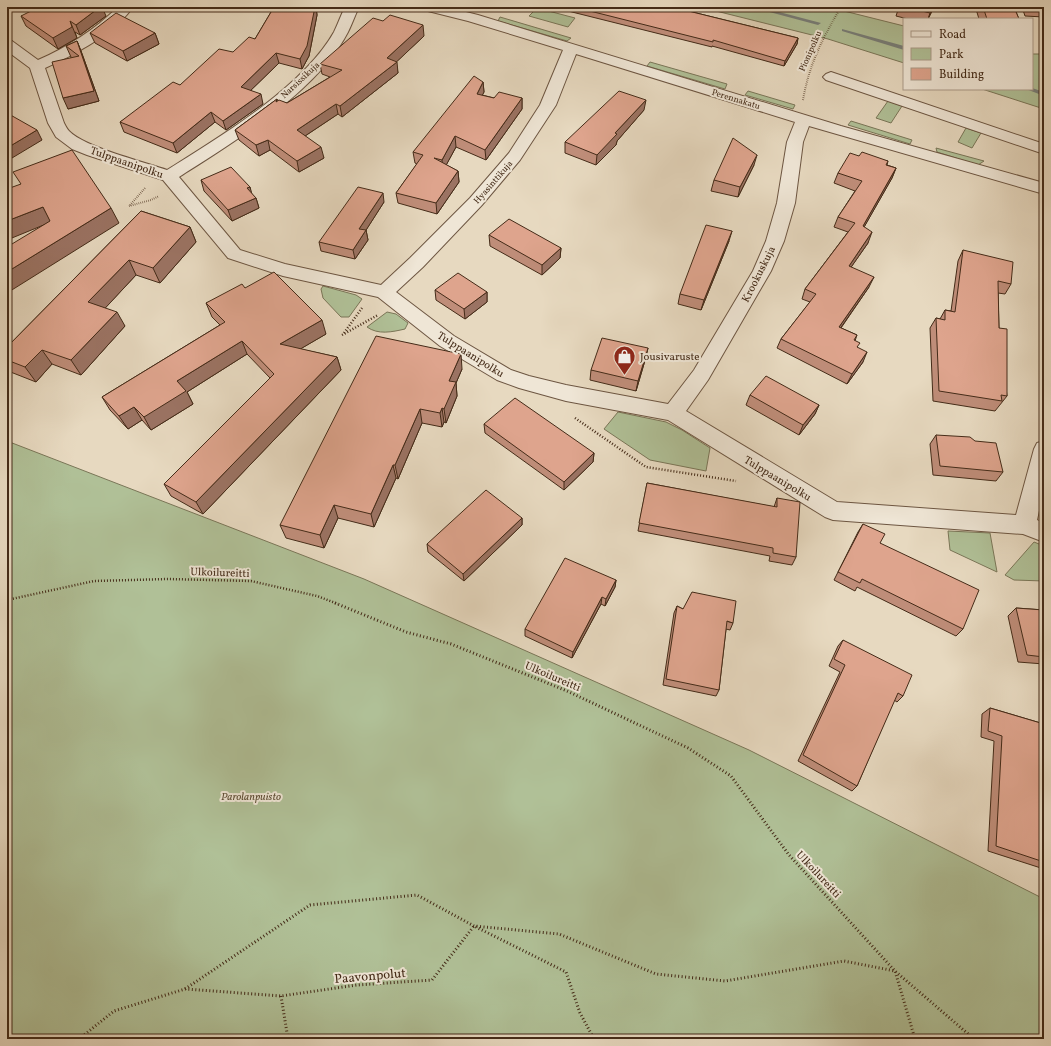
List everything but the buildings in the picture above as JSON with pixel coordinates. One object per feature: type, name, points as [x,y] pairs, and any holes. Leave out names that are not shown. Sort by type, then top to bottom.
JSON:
[{"type":"street","points":[[7,44],[37,66],[79,46],[111,22],[126,7]]},
{"type":"street","name":"Narsissikuja","points":[[172,180],[244,128],[298,83],[320,61],[341,33],[350,16],[352,7]]},
{"type":"street","name":"Perennakatu","points":[[429,7],[473,18],[570,49],[803,112],[1044,189]]},
{"type":"street","name":"Hyasinttikuja","points":[[385,295],[485,193],[506,169],[528,138],[548,104],[570,49]]},
{"type":"street","name":"Tulppaanipolku","points":[[37,66],[56,122],[62,134],[78,145],[172,180],[234,254],[283,270],[385,295],[448,341],[504,375],[526,383],[566,393],[674,413],[759,467],[833,511],[1025,525],[1044,533]]},
{"type":"street","points":[[831,77],[1044,149]]},
{"type":"street","name":"Krookuskuja","points":[[674,413],[701,375],[762,271],[777,233],[786,203],[795,142],[803,112]]},
{"type":"street","points":[[1025,525],[1032,491],[1044,449]]},
{"type":"path","name":"Pionipolku","points":[[803,112],[806,78],[813,56],[841,7]]},
{"type":"path","points":[[129,206],[151,200],[165,194],[172,180]]},
{"type":"path","points":[[385,295],[342,335],[385,295]]},
{"type":"path","points":[[571,416],[646,466],[737,481]]},
{"type":"path","name":"Ulkoilureitti","points":[[7,600],[94,582],[168,579],[250,581],[316,596],[406,632],[450,644],[567,691],[688,748],[731,776],[789,855],[895,971],[974,1039]]},
{"type":"path","points":[[185,989],[310,905],[417,895],[474,926],[566,972],[580,1014],[594,1039]]},
{"type":"path","points":[[474,926],[560,934],[656,974],[725,981],[844,961],[895,971],[915,1039]]},
{"type":"path","name":"Paavonpolut","points":[[80,1039],[114,1012],[185,989],[281,996],[357,984],[432,980],[474,926]]},
{"type":"path","points":[[281,996],[288,1039]]},
{"type":"green space","points":[[700,7],[828,7],[903,26],[903,63],[828,39]]},
{"type":"green space","points":[[537,8],[575,18],[568,27],[529,16]]},
{"type":"green space","points":[[500,17],[571,38],[567,41],[498,21]]},
{"type":"green space","points":[[1033,54],[1044,54],[1044,109],[985,90],[1033,90]]},
{"type":"green space","points":[[650,62],[727,84],[725,89],[647,66]]},
{"type":"green space","points":[[748,91],[795,105],[793,109],[745,95]]},
{"type":"green space","points":[[888,101],[902,106],[891,123],[876,118]]},
{"type":"green space","points":[[851,121],[912,140],[910,144],[848,125]]},
{"type":"green space","points":[[966,128],[981,133],[972,148],[958,142]]},
{"type":"green space","points":[[936,148],[984,161],[978,165],[937,152]]},
{"type":"green space","points":[[323,286],[356,295],[362,299],[349,317],[341,317],[323,298],[321,289]]},
{"type":"green space","points":[[387,312],[396,314],[408,323],[405,329],[380,332],[371,330],[367,327]]},
{"type":"green space","points":[[618,412],[666,422],[682,430],[710,448],[706,471],[650,460],[604,429]]},
{"type":"green space","name":"Parolanpuisto","points":[[7,441],[364,579],[749,750],[1044,899],[1044,1039],[7,1039]]},
{"type":"green space","points":[[948,531],[990,533],[997,572],[950,550]]},
{"type":"green space","points":[[1034,542],[1044,546],[1044,581],[1014,580],[1005,575]]},
{"type":"waterway","points":[[754,7],[818,23]]},
{"type":"waterway","points":[[844,30],[903,48]]},
{"type":"waterway","points":[[1032,90],[1044,94]]},
{"type":"place","name":"Jousivaruste","points":[[624,376]]}]
